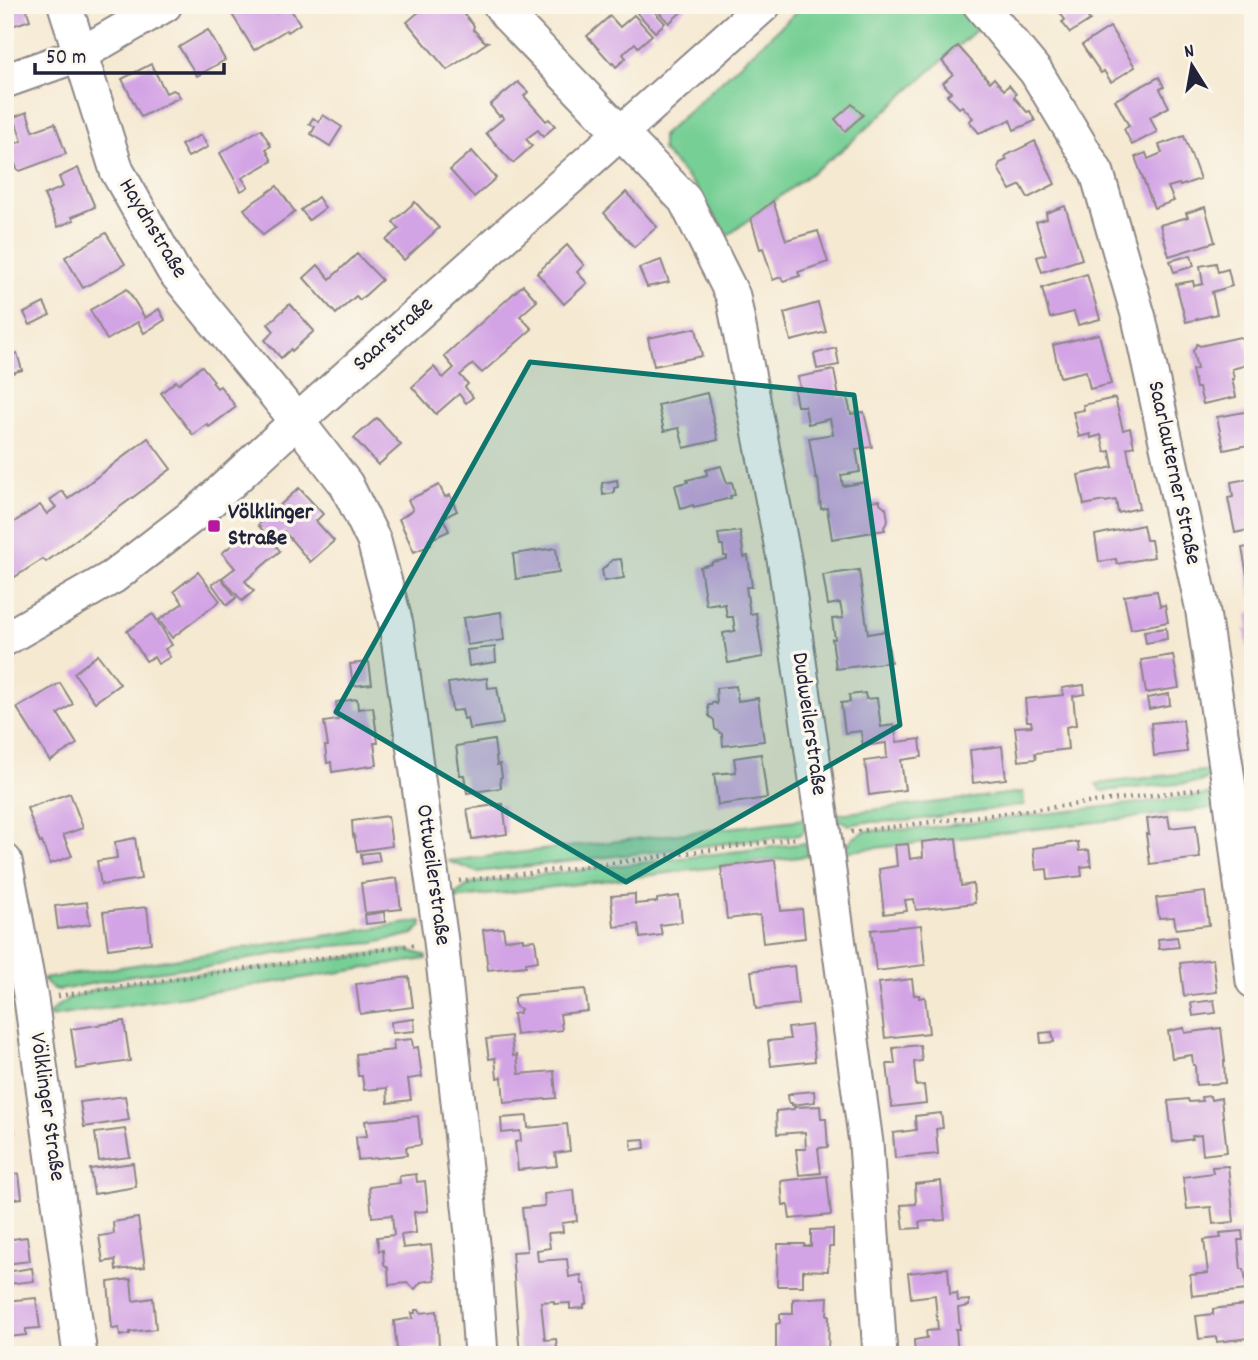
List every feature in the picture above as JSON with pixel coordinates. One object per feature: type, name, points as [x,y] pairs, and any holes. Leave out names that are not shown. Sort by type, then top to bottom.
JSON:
[{"type":"street","name":"Haydnstraße","points":[[65,5],[117,171],[173,270],[297,421]]},
{"type":"street","points":[[5,81],[81,54],[164,5]]},
{"type":"street","name":"Dudweilerstraße","points":[[500,5],[685,200],[733,296],[785,565],[824,835],[866,1143],[880,1355]]},
{"type":"street","name":"Saarstraße","points":[[5,639],[113,577],[204,507],[764,5]]},
{"type":"street","name":"Saarlauterner Straße","points":[[980,5],[1036,72],[1097,173],[1139,318],[1202,606],[1229,786],[1253,981]]},
{"type":"street","name":"Ottweilerstraße","points":[[297,421],[346,484],[374,541],[396,624],[441,941],[474,1253],[481,1355]]},
{"type":"street","name":"Völklinger Straße","points":[[5,861],[31,999],[80,1355]]},
{"type":"path","points":[[433,883],[583,867],[1229,786]]},
{"type":"path","points":[[31,999],[441,941]]},
{"type":"highlighted area","points":[[530,362],[854,395],[900,725],[626,882],[336,712]]},
{"type":"green space","points":[[804,5],[968,5],[983,24],[842,150],[727,236],[694,185],[662,150],[662,136]]},
{"type":"green space","points":[[1210,770],[1211,776],[1200,782],[1102,791],[1096,784]]},
{"type":"green space","points":[[1023,792],[1024,805],[907,821],[849,825],[838,819],[837,814]]},
{"type":"green space","points":[[1213,794],[1215,808],[842,852],[853,838],[866,831],[916,829]]},
{"type":"green space","points":[[804,819],[805,831],[799,835],[477,872],[448,861]]},
{"type":"green space","points":[[806,843],[808,856],[453,899],[453,896],[475,883]]},
{"type":"green space","points":[[422,921],[422,926],[413,934],[374,943],[307,948],[207,967],[134,975],[61,990],[51,987],[43,979]]},
{"type":"green space","points":[[409,950],[426,956],[426,959],[49,1017],[60,1004],[69,999],[93,990],[136,981]]},
{"type":"building","points":[[5,5],[25,5],[30,20],[6,28]]},
{"type":"building","points":[[240,5],[271,5],[276,13],[288,5],[300,24],[254,50],[230,11]]},
{"type":"building","points":[[427,5],[457,5],[474,26],[473,29],[488,42],[447,70],[407,22]]},
{"type":"building","points":[[645,5],[665,23],[655,32],[637,13]]},
{"type":"building","points":[[652,5],[689,5],[669,23]]},
{"type":"building","points":[[1055,5],[1086,5],[1081,9],[1090,20],[1070,33]]},
{"type":"building","points":[[634,15],[652,35],[638,47],[635,43],[623,54],[626,58],[616,67],[587,36],[610,16],[620,27]]},
{"type":"building","points":[[1110,27],[1135,67],[1111,82],[1104,71],[1101,73],[1082,45]]},
{"type":"building","points":[[208,30],[225,60],[197,76],[179,47]]},
{"type":"building","points":[[958,46],[990,82],[994,78],[1004,90],[1009,85],[1016,94],[1014,97],[1027,112],[1030,111],[1035,121],[1014,130],[1010,120],[979,133],[969,121],[973,118],[947,95],[951,92],[943,83],[953,74],[942,61]]},
{"type":"building","points":[[151,64],[166,93],[173,90],[180,97],[141,117],[122,79]]},
{"type":"building","points":[[1159,77],[1164,87],[1160,89],[1169,107],[1150,117],[1157,132],[1132,145],[1124,129],[1129,126],[1115,100]]},
{"type":"building","points":[[518,82],[528,92],[524,96],[546,121],[549,119],[555,126],[543,137],[538,130],[526,139],[532,146],[513,163],[486,133],[504,118],[490,105]]},
{"type":"building","points":[[852,104],[863,115],[845,131],[835,119]]},
{"type":"building","points":[[27,112],[33,131],[55,123],[66,154],[20,171],[9,146],[22,141],[14,117]]},
{"type":"building","points":[[323,115],[342,127],[330,146],[311,134],[315,127],[309,124],[313,118],[319,122]]},
{"type":"building","points":[[261,129],[271,146],[266,149],[272,161],[242,178],[248,187],[241,191],[220,153]]},
{"type":"building","points":[[201,135],[208,147],[188,157],[181,145]]},
{"type":"building","points":[[1184,136],[1200,179],[1168,187],[1174,201],[1154,208],[1135,157],[1146,153],[1148,159],[1162,153],[1159,145]]},
{"type":"building","points":[[1035,141],[1055,184],[1028,198],[1021,185],[1010,190],[998,168],[1000,163],[1007,160],[1005,156]]},
{"type":"building","points":[[472,151],[496,178],[474,197],[450,170]]},
{"type":"building","points":[[78,168],[95,207],[72,217],[74,220],[58,227],[44,195],[63,187],[59,177]]},
{"type":"building","points":[[277,186],[295,212],[263,235],[244,209]]},
{"type":"building","points":[[626,192],[657,227],[634,247],[604,213]]},
{"type":"building","points":[[318,197],[325,208],[309,220],[301,210]]},
{"type":"building","points":[[773,201],[786,240],[818,231],[828,262],[798,272],[800,276],[783,281],[781,277],[773,280],[751,218]]},
{"type":"building","points":[[415,202],[439,228],[404,260],[386,240],[399,229],[393,222]]},
{"type":"building","points":[[1065,206],[1082,259],[1042,272],[1037,257],[1046,254],[1036,222],[1047,219],[1046,213]]},
{"type":"building","points":[[1205,207],[1215,242],[1169,256],[1160,225],[1188,217],[1186,213]]},
{"type":"building","points":[[106,233],[125,264],[83,288],[65,257]]},
{"type":"building","points":[[567,245],[584,265],[577,272],[587,283],[564,304],[537,273]]},
{"type":"building","points":[[357,254],[382,280],[360,300],[356,296],[336,314],[304,278],[318,265],[330,279]]},
{"type":"building","points":[[1191,255],[1194,266],[1174,272],[1170,261]]},
{"type":"building","points":[[661,260],[669,282],[647,287],[639,268]]},
{"type":"building","points":[[1216,263],[1218,272],[1228,269],[1232,286],[1212,292],[1217,314],[1186,322],[1176,284],[1193,281],[1194,286],[1203,284],[1200,266]]},
{"type":"building","points":[[1087,274],[1100,319],[1078,325],[1074,312],[1050,318],[1042,288]]},
{"type":"building","points":[[523,285],[537,301],[520,316],[532,329],[482,373],[473,364],[460,375],[468,384],[465,387],[473,397],[466,403],[459,394],[436,414],[412,387],[434,367],[443,378],[454,368],[444,356]]},
{"type":"building","points":[[127,289],[145,318],[159,309],[165,320],[144,333],[138,322],[107,340],[90,310]]},
{"type":"building","points":[[44,303],[50,315],[30,325],[24,313]]},
{"type":"building","points":[[818,303],[826,332],[791,341],[784,313]]},
{"type":"building","points":[[290,304],[314,331],[281,358],[265,340],[274,331],[268,324]]},
{"type":"building","points":[[696,328],[702,356],[654,366],[648,338]]},
{"type":"building","points":[[1099,334],[1111,384],[1090,389],[1086,371],[1060,377],[1053,345]]},
{"type":"building","points":[[1240,337],[1246,341],[1250,359],[1247,365],[1232,369],[1236,397],[1203,404],[1192,370],[1197,369],[1193,351],[1197,344],[1200,346]]},
{"type":"building","points":[[836,348],[839,365],[817,369],[814,354]]},
{"type":"building","points":[[17,353],[22,370],[5,375],[5,357]]},
{"type":"building","points":[[202,366],[214,381],[212,382],[217,388],[220,386],[236,407],[193,435],[161,393]]},
{"type":"building","points":[[834,370],[839,397],[847,396],[851,414],[864,412],[872,447],[856,449],[860,472],[841,475],[843,486],[866,482],[869,501],[880,500],[886,508],[888,520],[885,530],[832,539],[827,508],[821,509],[818,478],[816,479],[809,438],[833,434],[830,419],[808,424],[805,406],[797,406],[794,390],[800,389],[798,377]]},
{"type":"building","points":[[707,393],[718,440],[684,448],[679,428],[664,431],[658,405]]},
{"type":"building","points":[[1115,398],[1123,430],[1130,428],[1134,446],[1127,448],[1139,508],[1118,513],[1116,500],[1084,505],[1078,475],[1113,467],[1110,451],[1105,452],[1101,435],[1079,437],[1073,412],[1084,410],[1083,405]]},
{"type":"building","points":[[1253,411],[1253,444],[1224,450],[1217,417]]},
{"type":"building","points":[[377,418],[401,445],[378,465],[354,438]]},
{"type":"building","points":[[148,438],[171,469],[46,562],[43,559],[7,582],[5,528],[40,505],[47,514],[56,507],[50,500],[62,491],[68,499]]},
{"type":"building","points":[[721,466],[727,483],[732,482],[735,495],[681,509],[675,485],[707,475],[706,470]]},
{"type":"building","points":[[1253,478],[1253,529],[1235,533],[1228,498],[1233,497],[1231,482]]},
{"type":"building","points":[[617,480],[618,487],[614,488],[614,493],[603,495],[602,483]]},
{"type":"building","points":[[439,485],[445,497],[450,495],[457,511],[443,518],[449,531],[429,540],[431,545],[414,552],[399,519],[413,510],[408,500]]},
{"type":"building","points":[[299,488],[323,514],[316,521],[334,541],[310,562],[284,531],[273,542],[280,551],[245,581],[254,591],[242,601],[222,578],[235,568],[222,553],[250,531],[260,543],[268,536],[258,525]]},
{"type":"building","points":[[1143,525],[1146,540],[1151,540],[1154,557],[1117,564],[1116,559],[1099,562],[1095,535]]},
{"type":"building","points":[[740,531],[744,557],[748,556],[752,587],[746,587],[750,614],[756,613],[763,657],[728,663],[723,633],[735,631],[733,617],[727,617],[725,604],[706,605],[700,567],[727,559],[718,534]]},
{"type":"building","points":[[1253,546],[1253,597],[1251,597],[1242,548]]},
{"type":"building","points":[[556,548],[559,573],[516,579],[513,554]]},
{"type":"building","points":[[621,559],[624,578],[604,581],[602,570],[612,560]]},
{"type":"building","points":[[859,570],[868,634],[886,631],[891,662],[836,669],[832,619],[843,618],[840,603],[828,605],[823,575]]},
{"type":"building","points":[[198,572],[220,601],[172,638],[159,620],[183,603],[174,591]]},
{"type":"building","points":[[221,578],[236,598],[227,605],[212,584]]},
{"type":"building","points":[[1157,591],[1160,606],[1165,605],[1168,622],[1131,629],[1124,596]]},
{"type":"building","points":[[501,612],[504,640],[467,645],[463,618]]},
{"type":"building","points":[[1253,612],[1253,646],[1247,646],[1247,613]]},
{"type":"building","points":[[153,614],[172,645],[165,649],[170,657],[158,664],[154,657],[146,661],[127,631]]},
{"type":"building","points":[[1166,628],[1167,639],[1146,643],[1144,631]]},
{"type":"building","points":[[495,647],[496,662],[469,666],[467,650]]},
{"type":"building","points":[[98,655],[120,684],[95,702],[74,673]]},
{"type":"building","points":[[1173,655],[1179,688],[1146,693],[1141,660]]},
{"type":"building","points":[[369,662],[372,684],[353,686],[350,664]]},
{"type":"building","points":[[487,678],[488,688],[497,687],[503,724],[469,729],[462,710],[452,711],[448,683]]},
{"type":"building","points":[[60,683],[73,704],[58,714],[77,744],[50,761],[17,708]]},
{"type":"building","points":[[1084,685],[1085,694],[1073,696],[1076,725],[1066,727],[1068,749],[1035,753],[1036,759],[1019,761],[1015,727],[1032,726],[1031,721],[1027,721],[1025,699],[1063,695],[1062,688]]},
{"type":"building","points":[[736,686],[738,701],[758,698],[764,741],[723,746],[722,734],[715,729],[714,720],[709,716],[708,705],[713,702],[717,704],[716,688]]},
{"type":"building","points":[[865,693],[866,699],[877,698],[881,727],[894,725],[897,742],[920,739],[922,757],[901,760],[905,790],[869,795],[865,761],[887,758],[886,743],[863,746],[861,731],[845,733],[841,703],[850,702],[849,695]]},
{"type":"building","points":[[1169,694],[1170,705],[1149,709],[1147,698]]},
{"type":"building","points":[[357,699],[358,709],[373,707],[378,743],[374,743],[377,765],[332,772],[331,762],[327,763],[325,746],[328,746],[324,722],[338,720],[336,702]]},
{"type":"building","points":[[1183,720],[1187,752],[1154,756],[1151,723]]},
{"type":"building","points":[[494,740],[497,765],[500,764],[502,777],[501,788],[467,793],[464,775],[460,775],[456,746]]},
{"type":"building","points":[[1002,746],[1006,779],[973,783],[970,750]]},
{"type":"building","points":[[761,754],[767,798],[718,805],[714,774],[736,772],[734,758]]},
{"type":"building","points":[[70,793],[83,828],[63,835],[72,856],[50,864],[27,808]]},
{"type":"building","points":[[503,804],[507,834],[472,839],[467,809]]},
{"type":"building","points":[[388,816],[392,846],[357,851],[352,821]]},
{"type":"building","points":[[1168,816],[1170,828],[1196,825],[1200,858],[1150,864],[1147,819]]},
{"type":"building","points":[[135,838],[141,879],[101,885],[97,861],[117,858],[115,842]]},
{"type":"building","points":[[956,838],[961,886],[973,884],[975,903],[916,910],[914,899],[905,900],[907,911],[884,914],[879,869],[897,866],[895,845],[908,844],[910,859],[923,857],[922,842]]},
{"type":"building","points":[[1078,842],[1079,851],[1089,850],[1091,866],[1081,867],[1082,876],[1048,880],[1047,869],[1036,870],[1033,848]]},
{"type":"building","points":[[378,852],[380,861],[362,864],[361,854]]},
{"type":"building","points":[[775,860],[781,911],[802,909],[805,938],[763,943],[760,915],[727,919],[721,867]]},
{"type":"building","points":[[397,878],[401,909],[365,913],[361,883]]},
{"type":"building","points":[[1205,892],[1209,925],[1176,929],[1174,917],[1159,918],[1156,898]]},
{"type":"building","points":[[635,894],[635,904],[679,896],[682,922],[660,925],[662,935],[640,938],[638,924],[614,927],[611,896]]},
{"type":"building","points":[[87,902],[90,924],[58,929],[55,906]]},
{"type":"building","points":[[147,907],[151,943],[108,949],[103,912]]},
{"type":"building","points":[[384,912],[385,922],[366,924],[365,915]]},
{"type":"building","points":[[921,925],[925,965],[876,971],[871,930]]},
{"type":"building","points":[[503,928],[505,940],[535,940],[538,961],[526,963],[526,966],[488,970],[483,930]]},
{"type":"building","points":[[1177,937],[1179,947],[1159,949],[1158,939]]},
{"type":"building","points":[[1213,959],[1217,992],[1184,996],[1180,963]]},
{"type":"building","points":[[794,966],[798,1004],[756,1009],[751,971]]},
{"type":"building","points":[[409,977],[413,1007],[360,1014],[356,984]]},
{"type":"building","points":[[912,979],[914,995],[925,997],[929,1033],[885,1038],[878,983]]},
{"type":"building","points":[[585,989],[588,1011],[560,1014],[562,1030],[516,1035],[513,1014],[519,1013],[521,1009],[514,1003],[514,998],[518,995]]},
{"type":"building","points":[[1214,1000],[1216,1013],[1193,1016],[1191,1003]]},
{"type":"building","points":[[414,1019],[415,1031],[392,1033],[391,1022]]},
{"type":"building","points":[[124,1021],[130,1061],[77,1069],[71,1029]]},
{"type":"building","points":[[811,1025],[815,1061],[771,1066],[768,1041],[790,1039],[788,1028]]},
{"type":"building","points":[[1184,1028],[1185,1033],[1221,1028],[1225,1083],[1196,1085],[1192,1055],[1172,1058],[1168,1031]]},
{"type":"building","points":[[1052,1032],[1054,1042],[1041,1043],[1040,1033]]},
{"type":"building","points":[[511,1036],[513,1056],[517,1055],[519,1074],[554,1071],[556,1098],[504,1103],[502,1077],[497,1078],[495,1058],[489,1059],[486,1039]]},
{"type":"building","points":[[412,1039],[413,1048],[418,1047],[422,1077],[408,1079],[411,1100],[388,1103],[387,1088],[364,1090],[362,1076],[358,1076],[356,1054],[394,1050],[393,1041]]},
{"type":"building","points":[[920,1045],[922,1061],[914,1062],[916,1086],[924,1085],[926,1103],[892,1107],[887,1064],[895,1064],[893,1048]]},
{"type":"building","points":[[814,1091],[815,1102],[792,1105],[789,1103],[788,1095],[792,1095],[791,1093]]},
{"type":"building","points":[[125,1096],[129,1120],[84,1127],[80,1102]]},
{"type":"building","points":[[1210,1096],[1211,1100],[1221,1098],[1227,1152],[1203,1155],[1201,1135],[1173,1142],[1168,1101],[1202,1101],[1201,1097]]},
{"type":"building","points":[[820,1106],[821,1119],[826,1119],[828,1147],[818,1148],[821,1173],[799,1175],[796,1149],[806,1149],[805,1132],[777,1134],[776,1111]]},
{"type":"building","points":[[10,1109],[13,1135],[5,1136],[5,1110]]},
{"type":"building","points":[[941,1113],[943,1128],[936,1129],[938,1154],[895,1158],[893,1133],[916,1130],[915,1116]]},
{"type":"building","points":[[418,1116],[421,1145],[406,1147],[407,1155],[358,1160],[356,1137],[367,1136],[365,1121]]},
{"type":"building","points":[[527,1116],[528,1128],[567,1124],[570,1151],[555,1153],[557,1166],[518,1170],[515,1142],[521,1141],[520,1131],[502,1133],[501,1118]]},
{"type":"building","points":[[125,1129],[130,1157],[99,1161],[95,1133]]},
{"type":"building","points":[[644,1139],[645,1148],[632,1150],[631,1140]]},
{"type":"building","points":[[133,1163],[136,1187],[94,1194],[90,1169]]},
{"type":"building","points":[[1228,1166],[1234,1222],[1213,1224],[1211,1207],[1187,1209],[1183,1177],[1213,1173],[1212,1167]]},
{"type":"building","points":[[19,1174],[22,1198],[5,1200],[5,1175]]},
{"type":"building","points":[[416,1174],[417,1182],[425,1181],[428,1211],[414,1212],[416,1233],[401,1235],[403,1248],[431,1245],[435,1280],[421,1282],[415,1289],[407,1283],[389,1285],[388,1268],[384,1264],[383,1250],[379,1251],[377,1237],[394,1235],[392,1215],[372,1217],[369,1187],[400,1183],[399,1176]]},
{"type":"building","points":[[827,1176],[831,1215],[790,1219],[788,1205],[783,1205],[781,1181]]},
{"type":"building","points":[[941,1181],[945,1220],[919,1222],[920,1228],[904,1229],[901,1205],[916,1204],[915,1184]]},
{"type":"building","points":[[574,1190],[577,1221],[562,1223],[563,1232],[548,1233],[550,1248],[537,1250],[538,1261],[567,1259],[569,1277],[581,1275],[587,1303],[584,1308],[570,1309],[570,1303],[541,1302],[545,1340],[556,1339],[558,1355],[520,1355],[512,1252],[527,1251],[522,1208],[545,1206],[544,1194]]},
{"type":"building","points":[[138,1218],[145,1267],[116,1270],[115,1260],[103,1262],[99,1236],[114,1234],[113,1222]]},
{"type":"building","points":[[833,1229],[833,1247],[829,1247],[828,1271],[803,1270],[803,1286],[777,1286],[778,1244],[811,1246],[811,1230]]},
{"type":"building","points":[[1242,1231],[1243,1240],[1238,1240],[1241,1269],[1244,1269],[1247,1290],[1192,1296],[1190,1275],[1208,1273],[1204,1240],[1221,1238],[1220,1233]]},
{"type":"building","points":[[27,1237],[30,1261],[5,1264],[5,1240]]},
{"type":"building","points":[[32,1268],[34,1281],[8,1284],[6,1272]]},
{"type":"building","points":[[948,1268],[950,1294],[957,1293],[958,1301],[969,1300],[969,1306],[958,1308],[958,1355],[915,1355],[914,1340],[927,1338],[926,1331],[938,1330],[935,1295],[911,1298],[908,1273]]},
{"type":"building","points":[[131,1279],[133,1301],[153,1298],[156,1329],[120,1336],[119,1328],[112,1329],[108,1282]]},
{"type":"building","points":[[828,1297],[828,1355],[776,1355],[776,1324],[780,1323],[780,1314],[793,1314],[793,1299]]},
{"type":"building","points":[[36,1298],[40,1328],[26,1329],[26,1335],[9,1337],[8,1332],[5,1332],[5,1301]]},
{"type":"building","points":[[1245,1305],[1249,1338],[1217,1342],[1216,1337],[1199,1339],[1196,1316],[1213,1314],[1213,1309]]},
{"type":"building","points":[[415,1310],[421,1313],[437,1311],[439,1346],[397,1350],[394,1321],[413,1318],[412,1313],[415,1313]]},
{"type":"place","name":"Völklinger Straße","points":[[214,526]]}]
